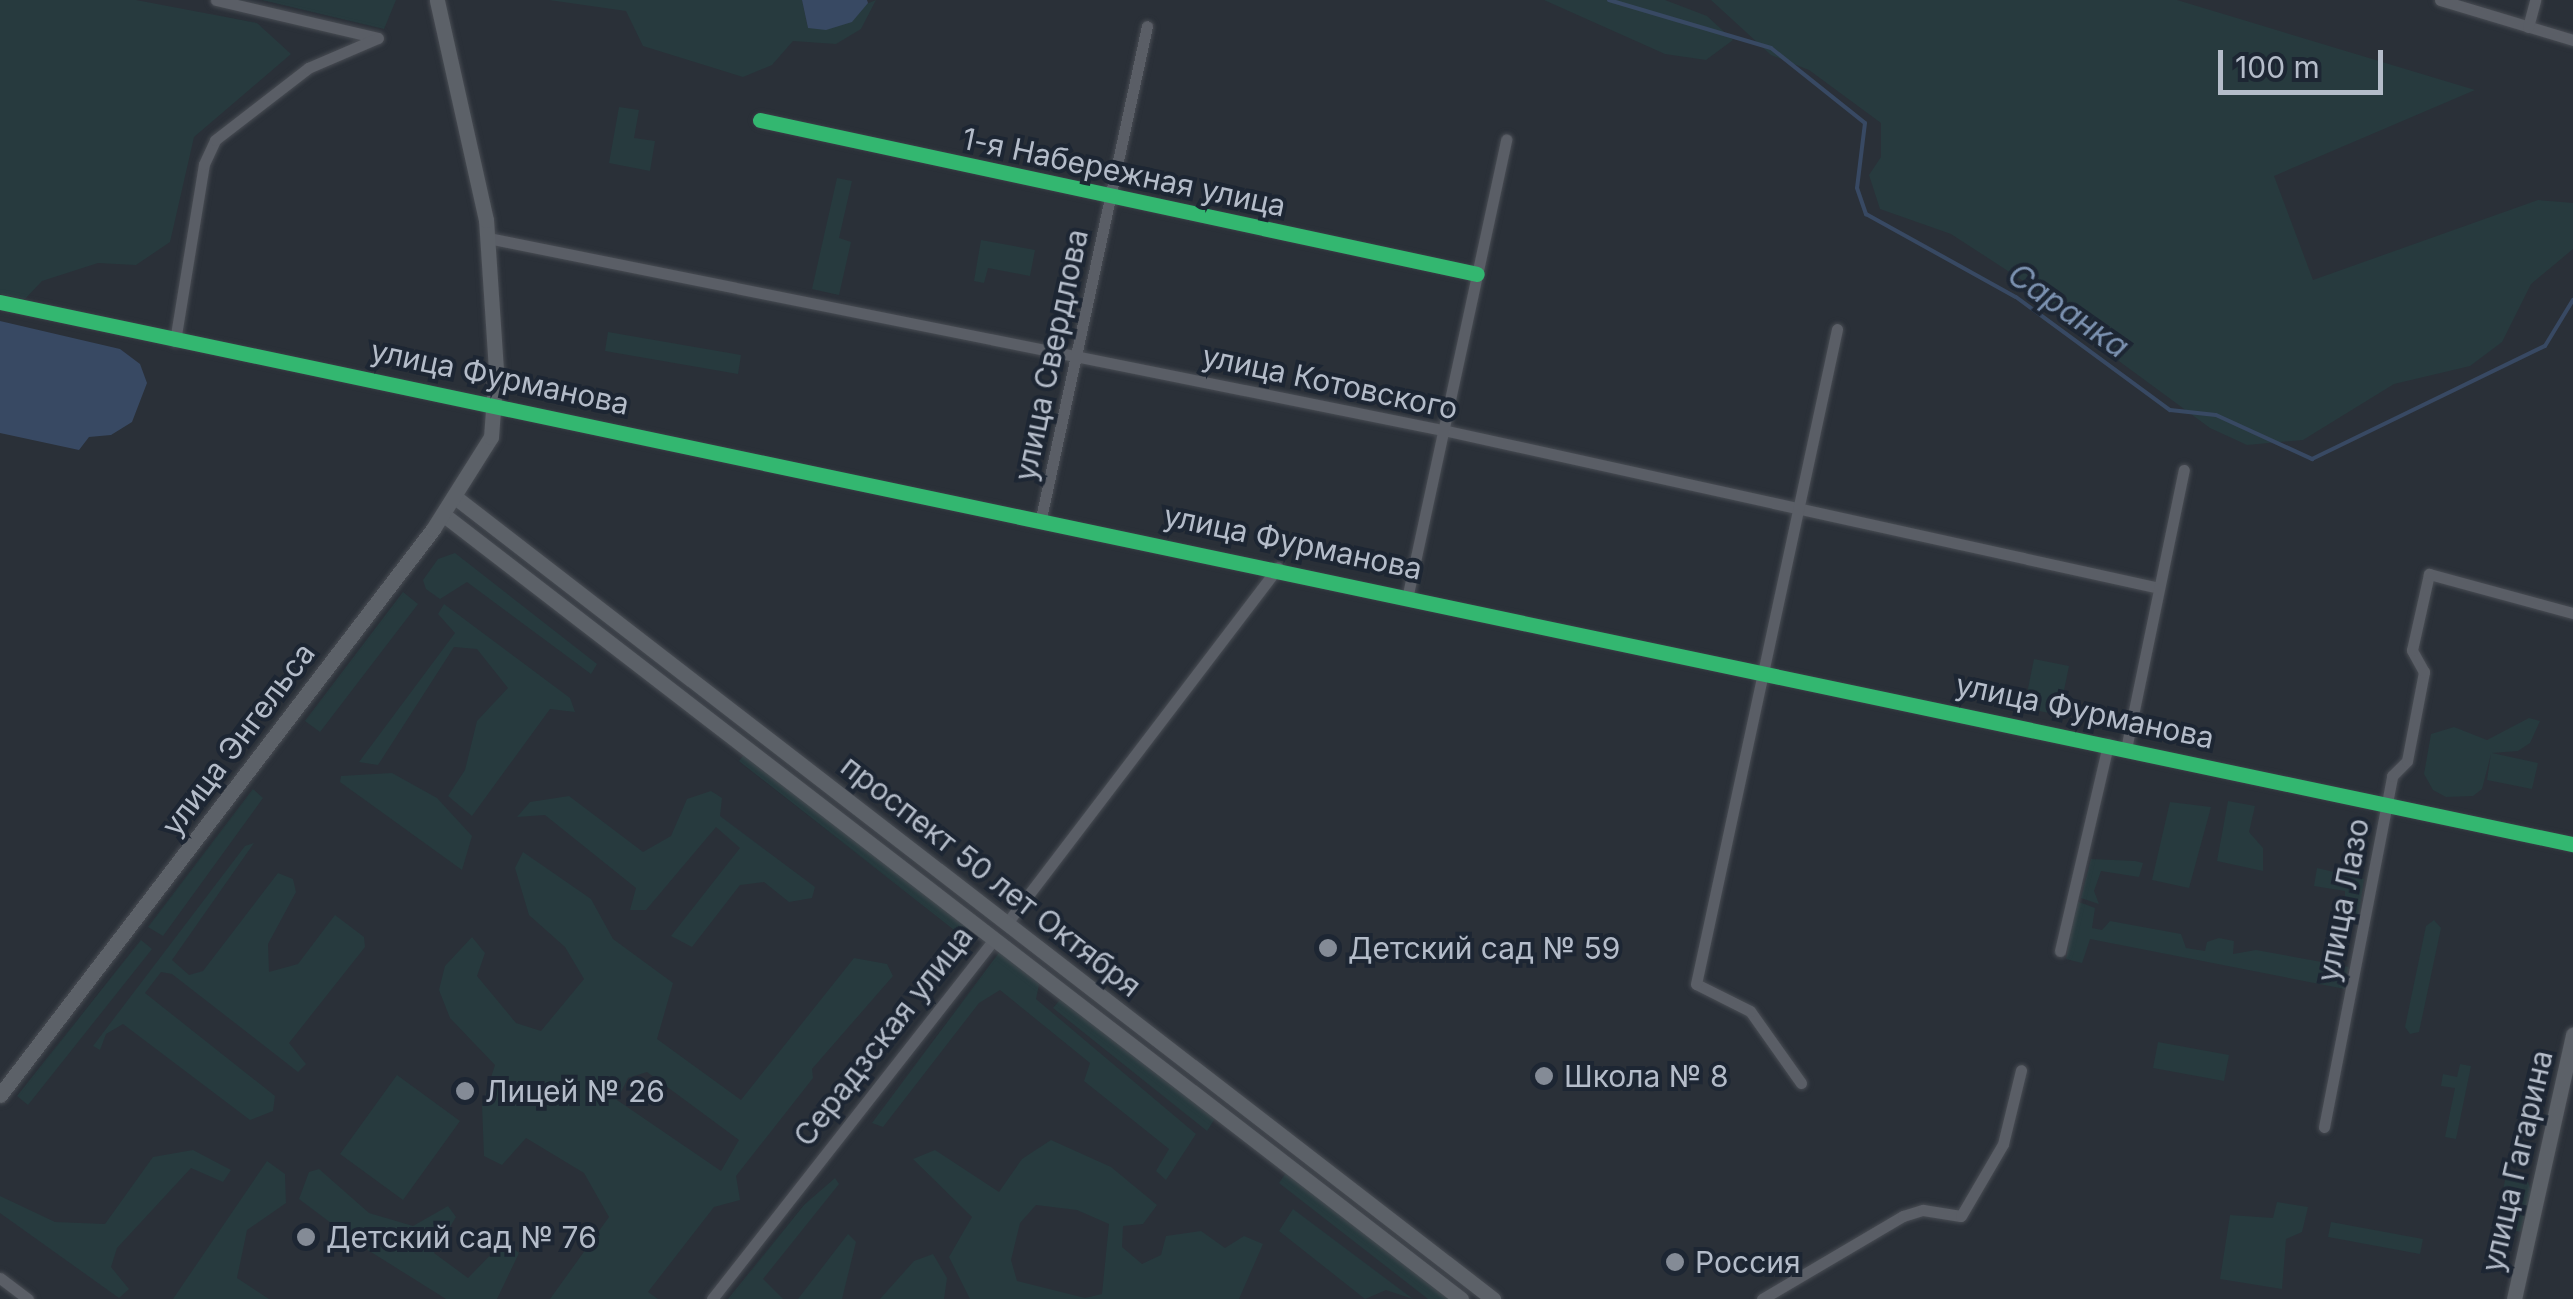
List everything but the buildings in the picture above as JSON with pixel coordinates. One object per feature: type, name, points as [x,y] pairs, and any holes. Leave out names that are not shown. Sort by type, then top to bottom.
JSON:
[{"type":"main road","name":"улица Энгельса","points":[[0,1095],[444,514],[486,450],[496,405],[488,238],[437,0]]},
{"type":"main road","name":"проспект 50 лет Октября","points":[[456,497],[1494,1299]]},
{"type":"main road","name":"проспект 50 лет Октября","points":[[444,514],[1461,1299]]},
{"type":"main road","name":"Серадзская улица","points":[[994,939],[1007,923]]},
{"type":"main road","name":"улица Гагарина","points":[[2514,1299],[2573,1035]]},
{"type":"street","points":[[175,341],[204,164],[214,140],[308,68],[378,38],[216,0]]},
{"type":"street","points":[[2440,0],[2573,40]]},
{"type":"street","points":[[2528,27],[2535,0]]},
{"type":"street","name":"улица Свердлова","points":[[1041,518],[1147,26]]},
{"type":"street","name":"1-я Набережная улица","points":[[760,120],[1110,199],[1477,274]]},
{"type":"street","points":[[1408,594],[1506,139]]},
{"type":"street","name":"улица Котовского","points":[[488,238],[1443,430],[1793,512],[2160,588]]},
{"type":"street","name":"улица Фурманова","points":[[0,302],[1408,594],[2573,844]]},
{"type":"street","points":[[1800,1084],[1750,1011],[1696,984],[1793,512],[1837,328]]},
{"type":"street","points":[[2126,748],[2184,470]]},
{"type":"street","name":"Серадзская улица","points":[[1007,923],[1278,567]]},
{"type":"street","name":"улица Лазо","points":[[2324,1127],[2392,776],[2407,760],[2424,672],[2412,650],[2429,574],[2573,614]]},
{"type":"street","points":[[2060,952],[2108,744]]},
{"type":"street","name":"Серадзская улица","points":[[712,1299],[994,939]]},
{"type":"street","points":[[1762,1299],[1903,1216],[1923,1210],[1961,1216],[2003,1144],[2020,1070]]},
{"type":"street","points":[[0,1278],[28,1299]]},
{"type":"green space","points":[[0,0],[136,0],[257,23],[291,54],[194,137],[170,242],[136,265],[98,263],[42,281],[25,299],[0,294]]},
{"type":"green space","points":[[262,0],[396,0],[384,29]]},
{"type":"green space","points":[[549,0],[802,0],[808,28],[876,0],[861,29],[836,44],[793,41],[772,65],[743,77],[643,46],[626,11]]},
{"type":"green space","points":[[1544,0],[1665,0],[1707,16],[1733,40],[1706,60],[1665,54]]},
{"type":"green space","points":[[1711,0],[2177,0],[2475,90],[2274,176],[2313,280],[2538,200],[2573,203],[2573,249],[2531,284],[2502,342],[2470,366],[2394,384],[2303,440],[2247,445],[2210,428],[2063,320],[2028,284],[1951,234],[1880,209],[1869,175],[1881,157],[1881,123],[1809,70],[1771,55]]},
{"type":"green space","points":[[619,107],[639,110],[634,138],[655,141],[650,171],[609,163]]},
{"type":"green space","points":[[837,178],[852,181],[839,238],[851,242],[839,295],[812,289]]},
{"type":"green space","points":[[981,240],[1035,250],[1030,276],[988,268],[984,283],[974,281]]},
{"type":"green space","points":[[608,332],[741,355],[738,374],[605,351]]},
{"type":"green space","points":[[455,553],[597,664],[591,674],[467,582],[440,599],[426,589],[423,580],[438,559]]},
{"type":"green space","points":[[403,592],[418,604],[320,732],[305,721]]},
{"type":"green space","points":[[444,604],[570,698],[575,712],[550,709],[472,816],[448,796],[465,770],[477,721],[508,688],[477,649],[454,647],[378,765],[359,762],[455,633],[438,614]]},
{"type":"green space","points":[[2034,659],[2069,666],[2059,715],[2024,708]]},
{"type":"green space","points":[[2529,718],[2540,721],[2530,743],[2518,751],[2492,753],[2538,763],[2532,789],[2487,780],[2491,754],[2482,789],[2473,796],[2446,797],[2433,790],[2424,774],[2431,734],[2454,727],[2487,740]]},
{"type":"green space","points":[[746,752],[970,928],[963,937],[739,761]]},
{"type":"green space","points":[[392,773],[437,798],[472,836],[462,870],[340,782],[341,776]]},
{"type":"green space","points":[[253,789],[263,798],[163,936],[148,927]]},
{"type":"green space","points":[[711,791],[722,798],[720,816],[815,887],[812,898],[789,902],[764,882],[740,885],[692,947],[671,936],[740,848],[716,827],[646,910],[630,910],[636,888],[545,815],[517,817],[530,802],[569,796],[643,852],[671,836],[687,799]]},
{"type":"green space","points":[[2228,801],[2255,806],[2249,832],[2263,848],[2263,871],[2217,861]]},
{"type":"green space","points":[[2170,802],[2211,807],[2189,888],[2152,880]]},
{"type":"green space","points":[[254,843],[172,960],[189,975],[203,971],[278,873],[293,879],[296,892],[268,944],[269,972],[298,964],[335,915],[364,937],[365,947],[289,1043],[306,1064],[298,1072],[172,974],[161,972],[145,993],[275,1096],[273,1111],[250,1120],[123,1024],[106,1034],[100,1050],[93,1046],[245,846]]},
{"type":"green space","points":[[523,852],[591,899],[613,939],[673,983],[657,1039],[741,1100],[854,958],[887,964],[893,976],[812,1069],[813,1078],[736,1176],[740,1200],[714,1207],[648,1292],[658,1299],[550,1299],[609,1217],[584,1173],[526,1138],[502,1165],[484,1156],[482,1105],[495,1065],[450,1018],[439,990],[445,966],[472,937],[485,953],[477,976],[516,1023],[541,1031],[584,979],[565,947],[529,915],[515,868]],"holes":[[[647,1072],[739,1140],[721,1171],[617,1100],[628,1078]]]},
{"type":"green space","points":[[2091,859],[2143,863],[2139,877],[2101,871],[2094,891],[2099,904],[2081,898]]},
{"type":"green space","points":[[2317,868],[2364,879],[2359,915],[2345,911],[2345,891],[2314,886]]},
{"type":"green space","points":[[2076,901],[2095,908],[2092,928],[2102,930],[2110,921],[2181,934],[2186,948],[2205,951],[2207,942],[2219,938],[2234,941],[2233,954],[2256,950],[2349,967],[2345,989],[2090,939],[2082,963],[2066,959]]},
{"type":"green space","points":[[2434,920],[2441,928],[2419,1032],[2410,1034],[2405,1027],[2426,926]]},
{"type":"green space","points":[[141,940],[152,949],[28,1105],[17,1096]]},
{"type":"green space","points":[[1001,950],[1040,980],[1036,999],[1196,1134],[1166,1180],[1156,1171],[1169,1149],[1084,1081],[1090,1063],[1000,990],[979,1003],[883,1127],[872,1123]]},
{"type":"green space","points":[[1063,996],[1216,1117],[1207,1131],[1053,1008]]},
{"type":"green space","points":[[2158,1042],[2229,1055],[2224,1081],[2153,1068]]},
{"type":"green space","points":[[2460,1064],[2471,1066],[2456,1139],[2445,1137],[2455,1088],[2441,1086],[2443,1074],[2457,1077]]},
{"type":"green space","points":[[397,1075],[460,1121],[403,1200],[340,1154]]},
{"type":"green space","points":[[1051,1140],[1111,1167],[1157,1205],[1143,1224],[1123,1226],[1122,1247],[1142,1264],[1161,1255],[1166,1236],[1201,1231],[1225,1248],[1244,1236],[1263,1244],[1239,1299],[970,1299],[949,1257],[972,1217],[913,1159],[935,1150],[999,1192],[1022,1159]],"holes":[[[1036,1205],[1077,1210],[1109,1224],[1102,1294],[1085,1298],[1017,1281],[1011,1260],[1020,1223]]]},
{"type":"green space","points":[[193,1150],[231,1170],[223,1182],[191,1168],[117,1248],[111,1267],[129,1289],[119,1298],[0,1213],[0,1196],[55,1222],[105,1224],[153,1157]]},
{"type":"green space","points":[[267,1161],[285,1174],[286,1203],[247,1230],[237,1278],[269,1299],[173,1299]]},
{"type":"green space","points":[[319,1169],[369,1213],[413,1226],[448,1206],[456,1217],[434,1253],[468,1278],[504,1241],[519,1253],[497,1299],[446,1299],[363,1247],[299,1199],[309,1172]]},
{"type":"green space","points":[[1286,1173],[1449,1299],[1428,1299],[1279,1183]]},
{"type":"green space","points":[[2506,1176],[2528,1182],[2531,1191],[2521,1232],[2495,1226]]},
{"type":"green space","points":[[835,1178],[839,1184],[763,1279],[783,1299],[728,1299],[804,1205]]},
{"type":"green space","points":[[2277,1202],[2308,1207],[2302,1232],[2286,1239],[2282,1289],[2220,1279],[2230,1215],[2273,1218]]},
{"type":"green space","points":[[1293,1209],[1413,1299],[1386,1290],[1365,1299],[1279,1231]]},
{"type":"green space","points":[[2331,1222],[2423,1239],[2420,1254],[2328,1237]]},
{"type":"green space","points":[[848,1234],[856,1242],[842,1299],[798,1299]]},
{"type":"green space","points":[[933,1254],[947,1278],[944,1299],[880,1299],[914,1261]]},
{"type":"water","points":[[802,0],[868,3],[852,22],[826,30],[808,28]]},
{"type":"water","points":[[0,321],[120,349],[140,364],[147,383],[132,422],[111,435],[89,437],[79,450],[0,433]]},
{"type":"waterway","name":"Саранка","points":[[1609,0],[1771,48],[1865,123],[1857,188],[1866,214],[2016,297],[2170,410],[2216,415],[2312,459],[2545,346],[2573,300]]},
{"type":"cycle path","points":[[760,120],[1477,274]]},
{"type":"cycle path","points":[[0,302],[2573,844]]},
{"type":"place","name":"Детский сад № 59","points":[[1328,948]]},
{"type":"place","name":"Школа № 8","points":[[1544,1076]]},
{"type":"place","name":"Лицей № 26","points":[[465,1091]]},
{"type":"place","name":"Детский сад № 76","points":[[306,1237]]},
{"type":"place","name":"Россия","points":[[1675,1262]]}]
